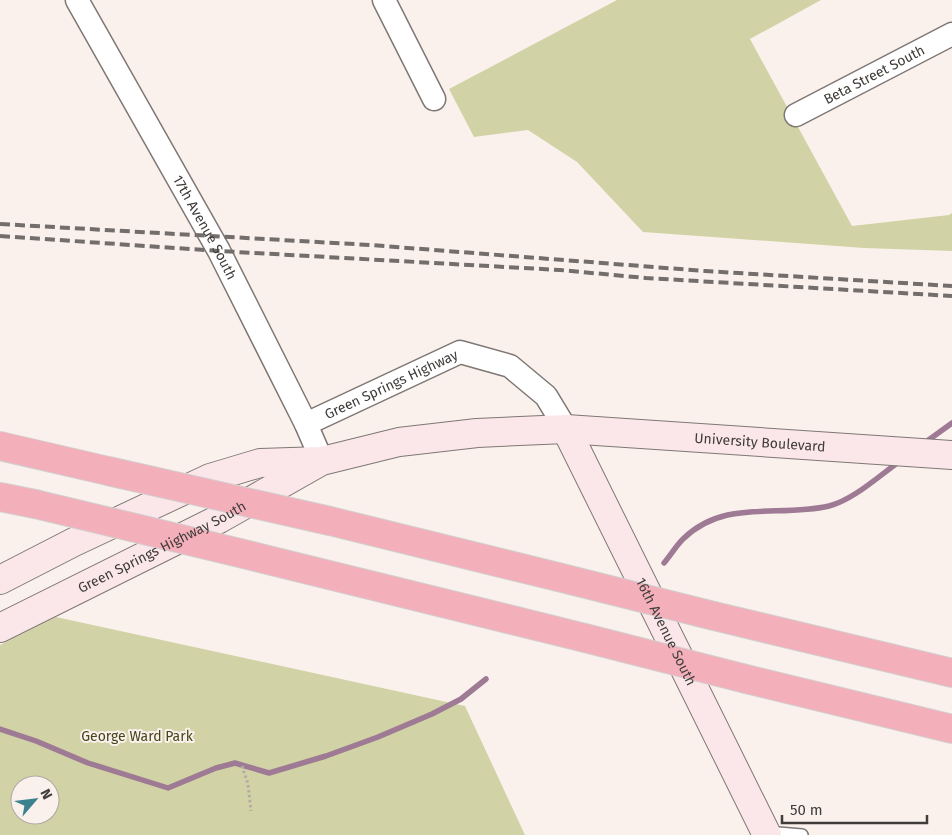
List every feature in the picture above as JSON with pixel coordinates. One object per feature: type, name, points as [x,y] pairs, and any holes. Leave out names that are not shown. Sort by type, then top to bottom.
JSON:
[{"type":"highway","points":[[0,446],[330,521],[714,616],[952,672]]},
{"type":"highway","points":[[0,497],[256,557],[952,729]]},
{"type":"main road","name":"University Boulevard","points":[[566,429],[952,455]]},
{"type":"main road","name":"Green Springs Highway South","points":[[0,580],[74,542],[210,478],[260,463],[322,461],[399,442],[477,433],[566,429]]},
{"type":"main road","name":"16th Avenue South","points":[[566,429],[766,834]]},
{"type":"main road","name":"Green Springs Highway South","points":[[0,628],[219,519],[322,461]]},
{"type":"street","name":"17th Avenue South","points":[[77,0],[218,250],[306,424],[322,461]]},
{"type":"street","points":[[388,1],[434,99]]},
{"type":"street","name":"Beta Street South","points":[[796,115],[952,34]]},
{"type":"street","name":"Green Springs Highway","points":[[306,424],[460,352],[510,366],[546,396],[566,429]]},
{"type":"lane","points":[[766,834],[802,835]]},
{"type":"path","points":[[242,766],[248,784],[250,811]]},
{"type":"green space","points":[[617,0],[821,0],[750,39],[852,226],[949,215],[952,213],[952,251],[864,248],[643,232],[577,162],[528,130],[474,137],[449,89]]},
{"type":"green space","name":"George Ward Park","points":[[56,617],[465,706],[525,835],[0,835],[0,645]]},
{"type":"waterway","points":[[923,444],[952,423]]},
{"type":"waterway","points":[[664,563],[683,539],[699,526],[716,518],[734,514],[829,506],[847,499],[900,461]]},
{"type":"waterway","points":[[0,729],[36,741],[88,763],[168,788],[216,768],[235,763],[269,773],[326,756],[432,714],[461,699],[486,679]]},
{"type":"railway","points":[[0,224],[370,245],[705,271],[952,286]]},
{"type":"railway","points":[[0,236],[952,296]]}]
